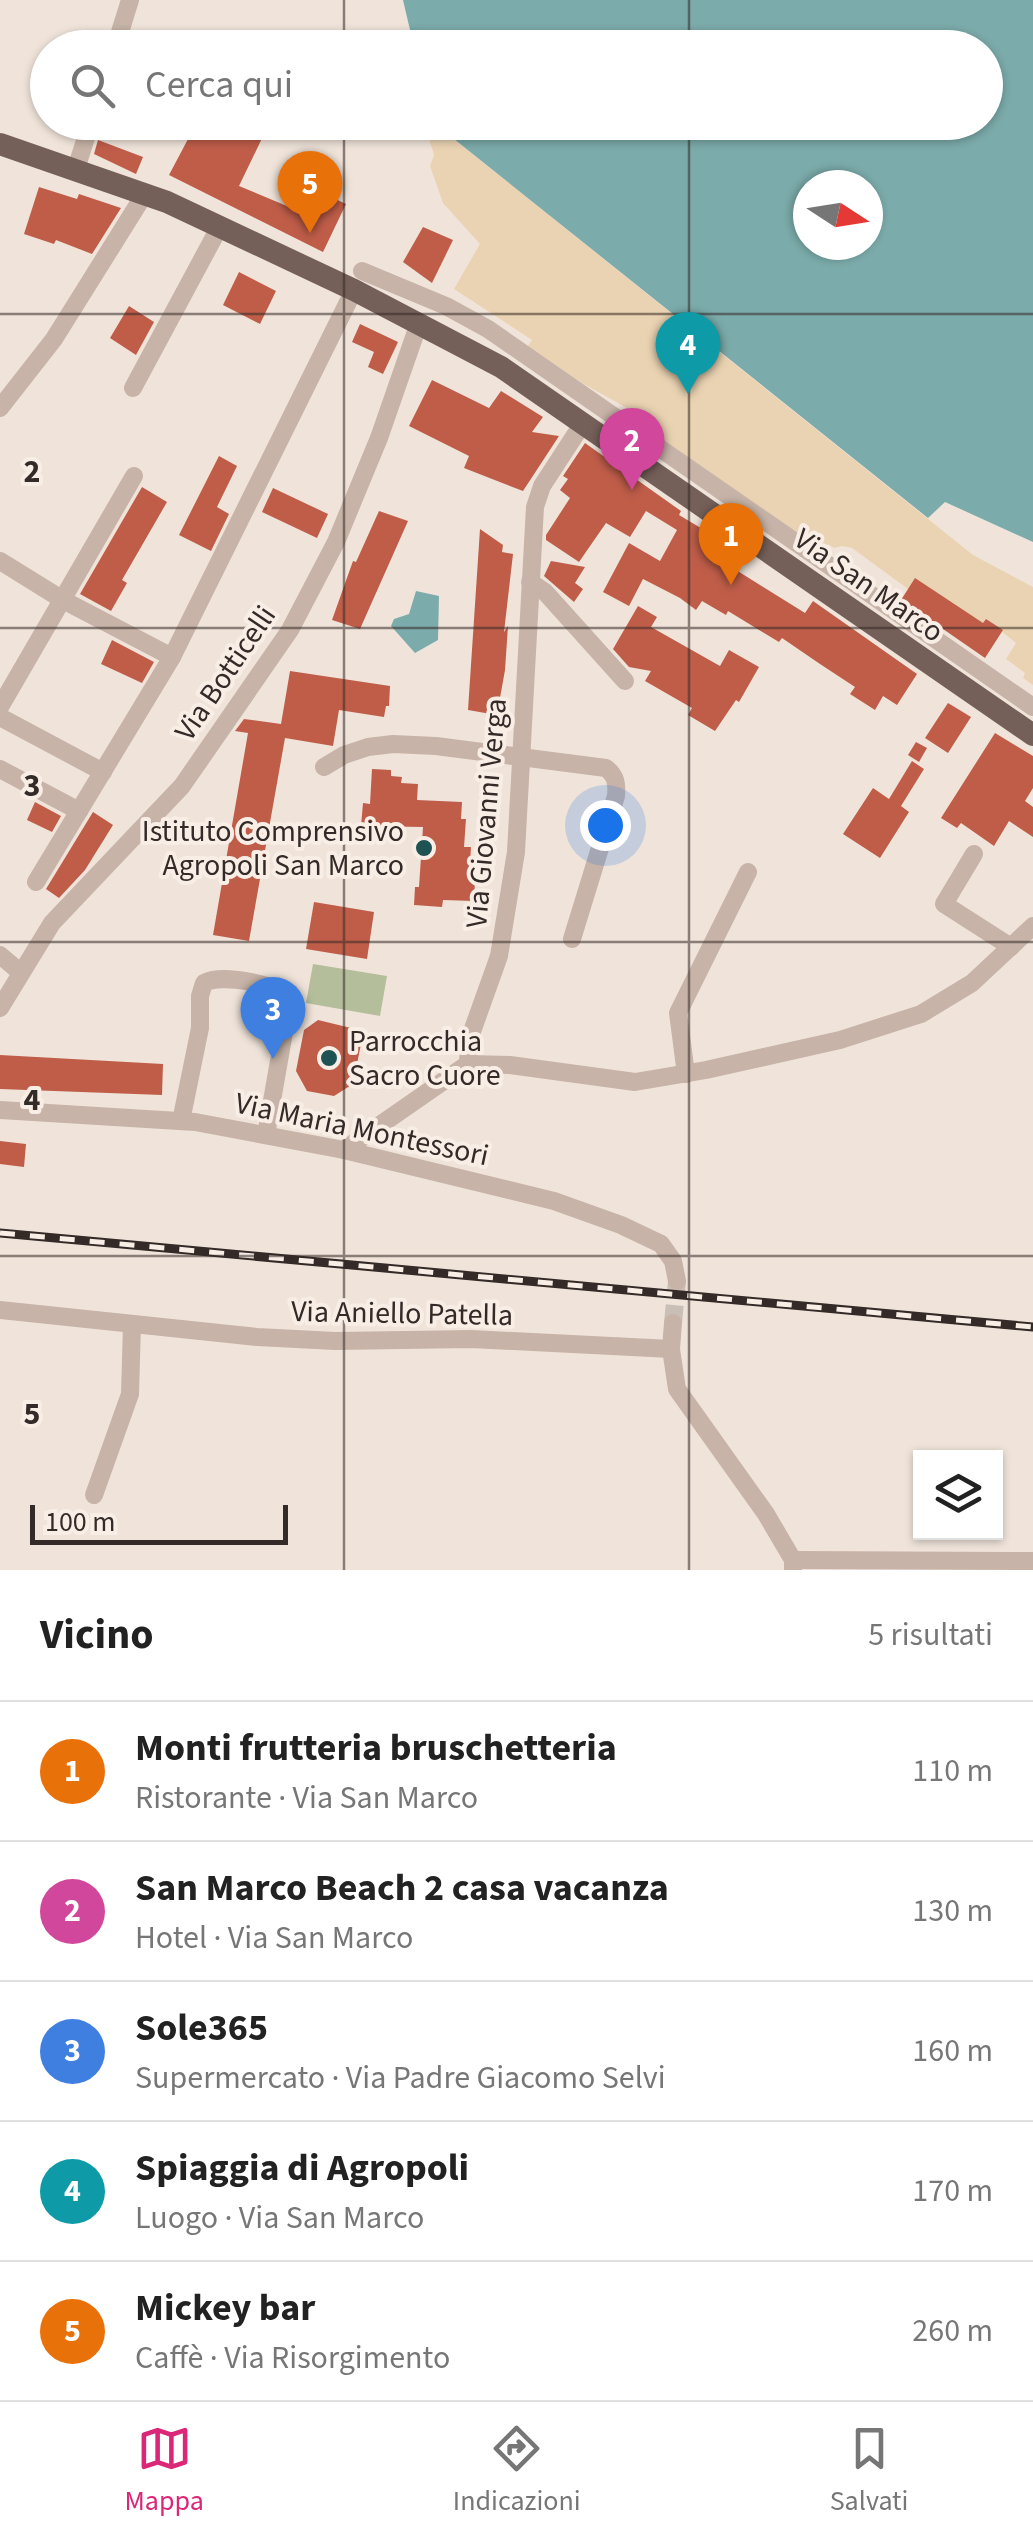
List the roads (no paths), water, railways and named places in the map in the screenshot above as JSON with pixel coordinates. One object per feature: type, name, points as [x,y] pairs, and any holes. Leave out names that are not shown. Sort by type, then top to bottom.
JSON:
[{"type":"main road","name":"Via San Marco","points":[[0,144],[144,194],[358,280],[419,323],[501,367],[1033,734]]},
{"type":"street","points":[[121,30],[130,0]]},
{"type":"street","points":[[75,172],[85,140]]},
{"type":"street","points":[[0,408],[54,338],[144,194]]},
{"type":"street","points":[[133,388],[220,226]]},
{"type":"street","points":[[358,280],[446,306],[488,329],[1033,707]]},
{"type":"street","name":"Via Botticelli","points":[[36,882],[172,657],[358,280]]},
{"type":"street","name":"Via Botticelli","points":[[0,1008],[52,923],[182,786],[290,630],[336,542],[372,456],[419,323]]},
{"type":"street","name":"Via Giovanni Verga","points":[[468,1064],[469,1040],[499,956],[509,904],[523,758],[535,508],[542,486],[583,423]]},
{"type":"street","points":[[0,707],[134,476]]},
{"type":"street","points":[[0,561],[62,600],[172,657]]},
{"type":"street","points":[[530,582],[545,592],[625,680]]},
{"type":"street","points":[[0,717],[102,772]]},
{"type":"street","points":[[324,767],[356,751],[392,744],[606,768],[617,784],[616,796],[572,939]]},
{"type":"street","points":[[0,769],[79,811]]},
{"type":"street","points":[[974,854],[944,904],[1011,947]]},
{"type":"street","points":[[686,1074],[678,1013],[748,872]]},
{"type":"street","points":[[344,1150],[468,1064],[510,1065],[635,1082],[840,1040],[921,1014],[972,983],[1033,926]]},
{"type":"street","points":[[0,956],[20,972]]},
{"type":"street","points":[[180,1121],[200,1028],[200,996],[204,983],[216,976],[282,989],[290,998],[266,1136]]},
{"type":"street","name":"Via Maria Montessori","points":[[0,1110],[180,1121],[344,1150],[554,1200],[661,1244],[672,1261],[677,1282]]},
{"type":"street","name":"Via Aniello Patella","points":[[0,1310],[257,1338],[471,1340],[671,1350]]},
{"type":"street","points":[[673,1322],[671,1350],[677,1389],[766,1514],[793,1565],[1033,1561]]},
{"type":"street","points":[[94,1494],[130,1394],[132,1324]]},
{"type":"water","points":[[403,0],[1033,0],[1033,542],[945,502],[928,518],[455,140],[1003,140],[1003,30],[410,30]]},
{"type":"water","points":[[416,591],[439,596],[438,640],[415,653],[391,626],[394,619],[409,614]]},
{"type":"tunnel","points":[[673,1323],[677,1281]]},
{"type":"railway","points":[[0,1233],[1033,1327]]},
{"type":"place","name":"Mickey bar","points":[[310,233]]},
{"type":"place","name":"Spiaggia di Agropoli","points":[[688,394]]},
{"type":"place","name":"San Marco Beach 2 casa vacanza","points":[[632,490]]},
{"type":"place","name":"Monti frutteria bruschetteria","points":[[731,585]]},
{"type":"place","name":"Istituto Comprensivo Agropoli San Marco","points":[[424,848]]},
{"type":"place","name":"Parrocchia Sacro Cuore","points":[[329,1058]]},
{"type":"place","name":"Sole365","points":[[273,1059]]}]
